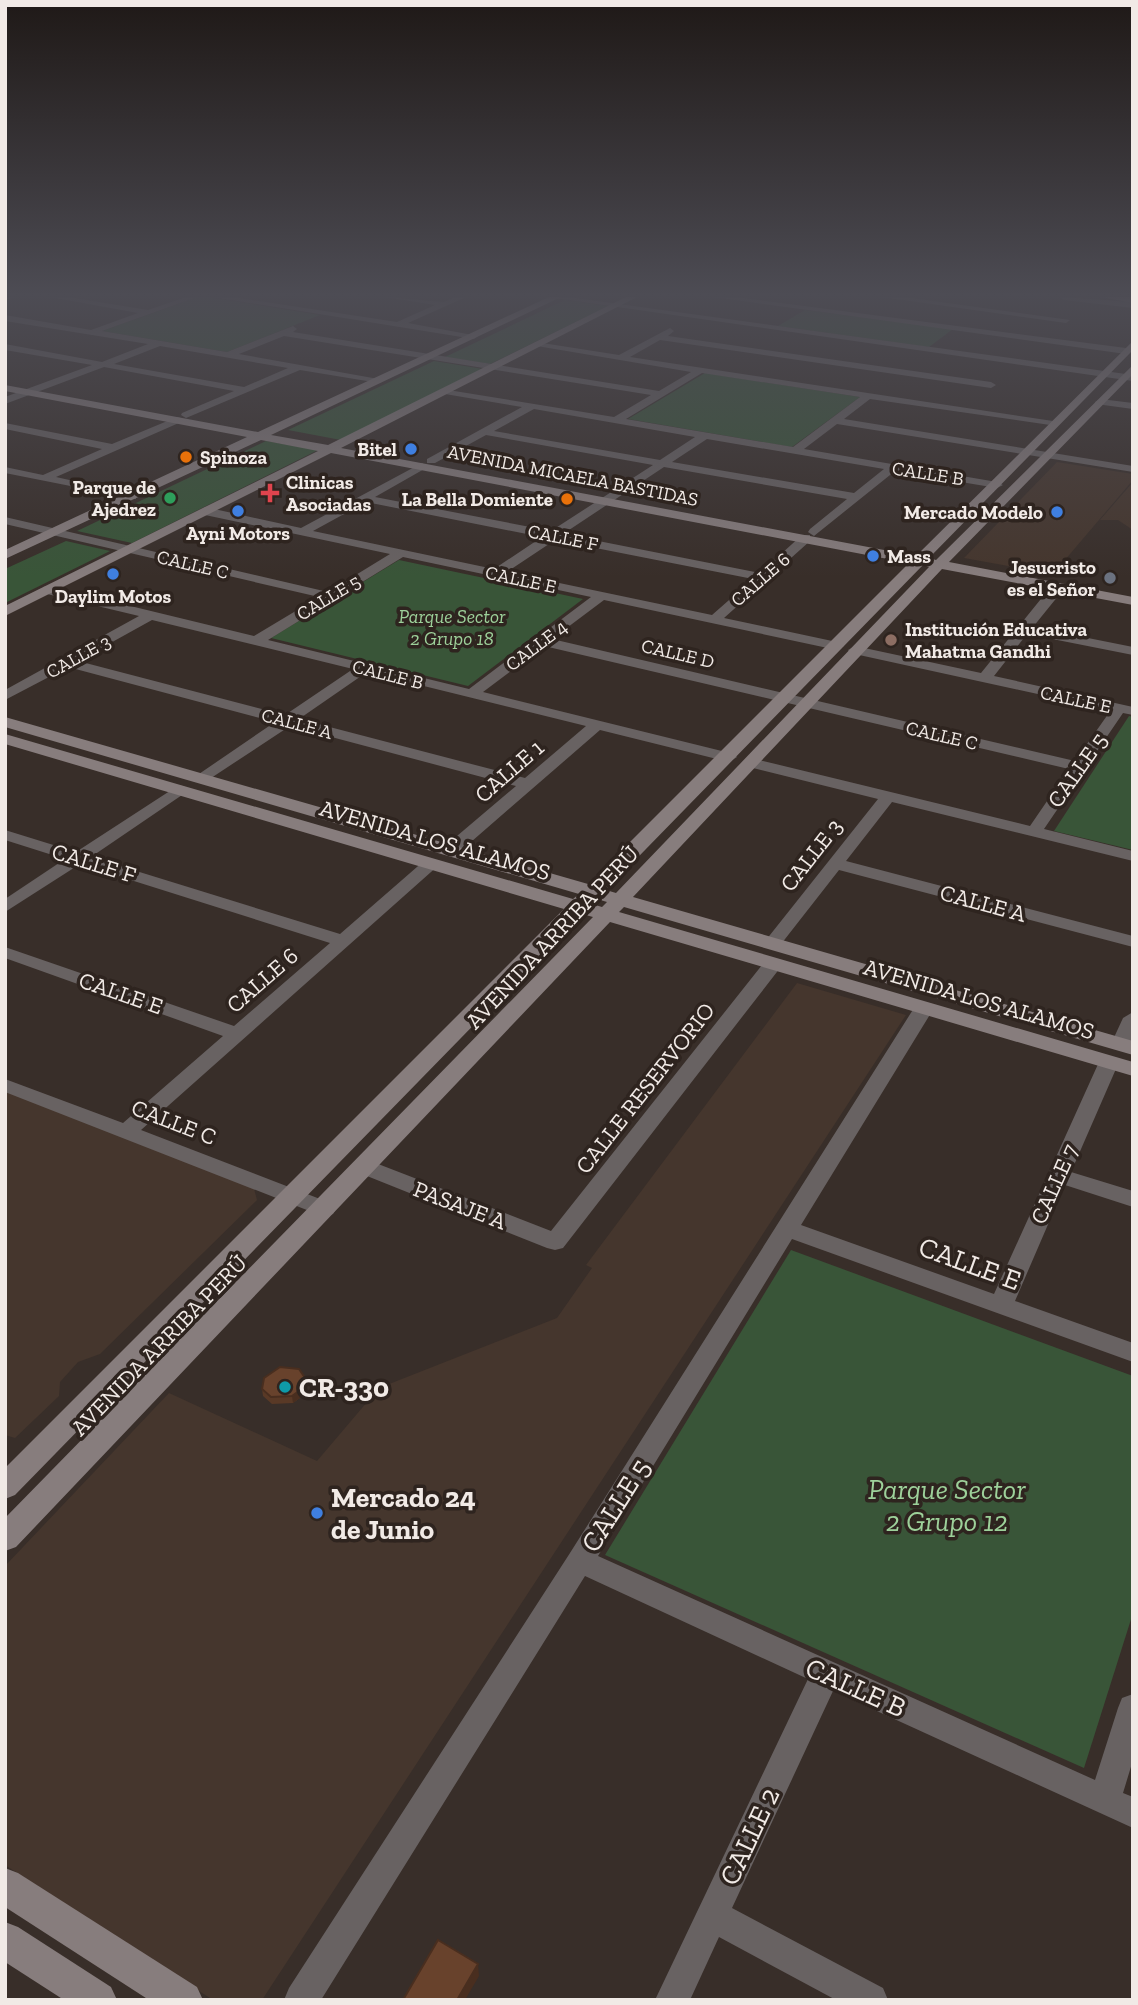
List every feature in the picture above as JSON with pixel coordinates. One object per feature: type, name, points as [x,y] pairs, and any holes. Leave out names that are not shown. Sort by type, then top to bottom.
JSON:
[{"type":"street","points":[[5,401],[33,391]]},
{"type":"street","name":"AVENIDA MICAELA BASTIDAS","points":[[37,391],[934,559],[1133,592]]},
{"type":"street","points":[[45,478],[244,391]]},
{"type":"street","points":[[5,555],[357,391]]},
{"type":"street","points":[[5,612],[445,391]]},
{"type":"street","name":"CALLE B","points":[[445,391],[997,485]]},
{"type":"street","points":[[639,391],[660,394]]},
{"type":"street","points":[[615,420],[666,391]]},
{"type":"street","points":[[832,391],[1053,424]]},
{"type":"street","name":"AVENIDA ARRIBA PERÚ","points":[[934,559],[1026,452],[1053,424],[1095,391]]},
{"type":"street","name":"AVENIDA ARRIBA PERÚ","points":[[5,1487],[729,757],[796,701],[934,559],[1049,455],[1107,391]]},
{"type":"street","points":[[795,451],[868,396]]},
{"type":"street","points":[[1100,401],[1133,406]]},
{"type":"street","points":[[960,410],[970,402]]},
{"type":"street","points":[[302,532],[532,406]]},
{"type":"street","points":[[835,421],[1133,469]]},
{"type":"street","points":[[5,426],[114,448]]},
{"type":"street","points":[[484,432],[856,497]]},
{"type":"street","points":[[496,573],[705,435]]},
{"type":"street","points":[[810,535],[893,467]]},
{"type":"street","points":[[5,470],[132,497]]},
{"type":"street","name":"CALLE F","points":[[364,498],[762,578]]},
{"type":"street","name":"CALLE E","points":[[205,512],[1126,710]]},
{"type":"street","points":[[5,520],[56,532]]},
{"type":"street","name":"CALLE C","points":[[56,532],[330,596]]},
{"type":"street","name":"CALLE 6","points":[[714,620],[810,535]]},
{"type":"street","name":"CALLE 5","points":[[256,641],[401,553]]},
{"type":"street","name":"AVENIDA MICAELA BASTIDAS","points":[[934,559],[1133,601]]},
{"type":"street","points":[[983,680],[1058,587]]},
{"type":"street","name":"CALLE B","points":[[48,590],[729,757]]},
{"type":"street","name":"CALLE 4","points":[[471,694],[601,596]]},
{"type":"street","name":"CALLE 3","points":[[5,696],[151,615]]},
{"type":"street","points":[[1024,629],[1133,651]]},
{"type":"street","name":"CALLE D","points":[[541,641],[796,701]]},
{"type":"street","name":"CALLE A","points":[[66,662],[528,784]]},
{"type":"street","points":[[202,779],[364,667]]},
{"type":"street","name":"AVENIDA ARRIBA PERÚ","points":[[5,1538],[751,763],[796,701]]},
{"type":"street","name":"CALLE C","points":[[796,701],[1079,767]]},
{"type":"street","name":"CALLE 5","points":[[1034,832],[1079,767],[1126,710]]},
{"type":"street","name":"AVENIDA LOS ALAMOS","points":[[5,722],[620,901],[924,1008],[1121,1051]]},
{"type":"street","name":"CALLE 1","points":[[450,851],[597,725]]},
{"type":"street","name":"AVENIDA LOS ALAMOS","points":[[5,739],[605,916],[772,954],[1121,1051],[1133,1069]]},
{"type":"street","points":[[751,763],[1133,856]]},
{"type":"street","points":[[5,907],[179,790]]},
{"type":"street","name":"CALLE 3","points":[[772,954],[834,863],[888,796]]},
{"type":"street","name":"CALLE F","points":[[5,835],[344,941]]},
{"type":"street","name":"CALLE A","points":[[834,863],[1133,942]]},
{"type":"street","name":"CALLE 6","points":[[126,1132],[431,864]]},
{"type":"street","name":"CALLE E","points":[[5,952],[237,1034]]},
{"type":"street","name":"CALLE RESERVORIO","points":[[555,1242],[772,954]]},
{"type":"street","name":"CALLE 5","points":[[301,2000],[580,1561],[924,1008]]},
{"type":"street","points":[[1121,1051],[1133,1018]]},
{"type":"street","name":"CALLE 7","points":[[1001,1306],[1057,1175],[1121,1051]]},
{"type":"street","name":"CALLE C","points":[[5,1085],[324,1209]]},
{"type":"street","name":"PASAJE A","points":[[365,1167],[555,1242]]},
{"type":"street","points":[[1057,1175],[1133,1199]]},
{"type":"street","name":"CALLE E","points":[[787,1230],[1133,1353]]},
{"type":"street","name":"CALLE B","points":[[580,1561],[1133,1813]]},
{"type":"street","name":"CALLE 2","points":[[672,2000],[826,1673]]},
{"type":"street","points":[[1105,1800],[1133,1708]]},
{"type":"street","points":[[5,1886],[184,2000]]},
{"type":"street","points":[[712,1915],[871,2000]]},
{"type":"street","points":[[5,1940],[99,2000]]},
{"type":"shaded area","name":"Mercado Modelo","points":[[1057,462],[1133,474],[1133,480],[1053,574],[964,558]]},
{"type":"shaded area","points":[[1133,482],[1133,530],[1118,520],[1100,520]]},
{"type":"shaded area","name":"Mercado 24 de Junio","points":[[797,983],[906,1015],[262,2000],[213,2000],[5,1865],[5,1566],[169,1393],[317,1461],[379,1388],[557,1318],[592,1268],[586,1265]]},
{"type":"shaded area","points":[[5,1089],[253,1185],[257,1200],[100,1354],[78,1362],[60,1382],[59,1396],[15,1438],[5,1435]]},
{"type":"green space","points":[[371,391],[440,391],[341,440],[288,430]]},
{"type":"green space","points":[[676,391],[818,391],[860,397],[792,447],[628,419]]},
{"type":"green space","points":[[266,441],[318,450],[132,543],[77,531]]},
{"type":"green space","points":[[66,541],[110,551],[5,603],[5,569]]},
{"type":"green space","name":"Parque Sector 2 Grupo 18","points":[[399,560],[583,599],[468,686],[271,638]]},
{"type":"green space","points":[[1129,716],[1133,717],[1133,850],[1054,831]]},
{"type":"green space","name":"Parque Sector 2 Grupo 12","points":[[791,1250],[1133,1376],[1133,1613],[1084,1768],[605,1555]]},
{"type":"building","name":"CR-330","points":[[280,1367],[299,1369],[305,1378],[303,1388],[292,1396],[271,1397],[262,1389],[264,1378]]},
{"type":"building","points":[[438,1940],[478,1964],[457,2000],[403,2000]]},
{"type":"place","name":"Bitel","points":[[411,449]]},
{"type":"place","name":"Spinoza","points":[[186,457]]},
{"type":"place","name":"Clinicas Asociadas","points":[[270,493]]},
{"type":"place","name":"Parque de Ajedrez","points":[[170,498]]},
{"type":"place","name":"La Bella Domiente","points":[[567,499]]},
{"type":"place","name":"Ayni Motors","points":[[238,511]]},
{"type":"place","name":"Mercado Modelo","points":[[1057,512]]},
{"type":"place","name":"Mass","points":[[873,556]]},
{"type":"place","name":"Daylim Motos","points":[[113,574]]},
{"type":"place","name":"Jesucristo es el Señor","points":[[1110,578]]},
{"type":"place","name":"Institución Educativa Mahatma Gandhi","points":[[891,640]]},
{"type":"place","name":"CR-330","points":[[285,1387]]},
{"type":"place","name":"Mercado 24 de Junio","points":[[317,1513]]}]
